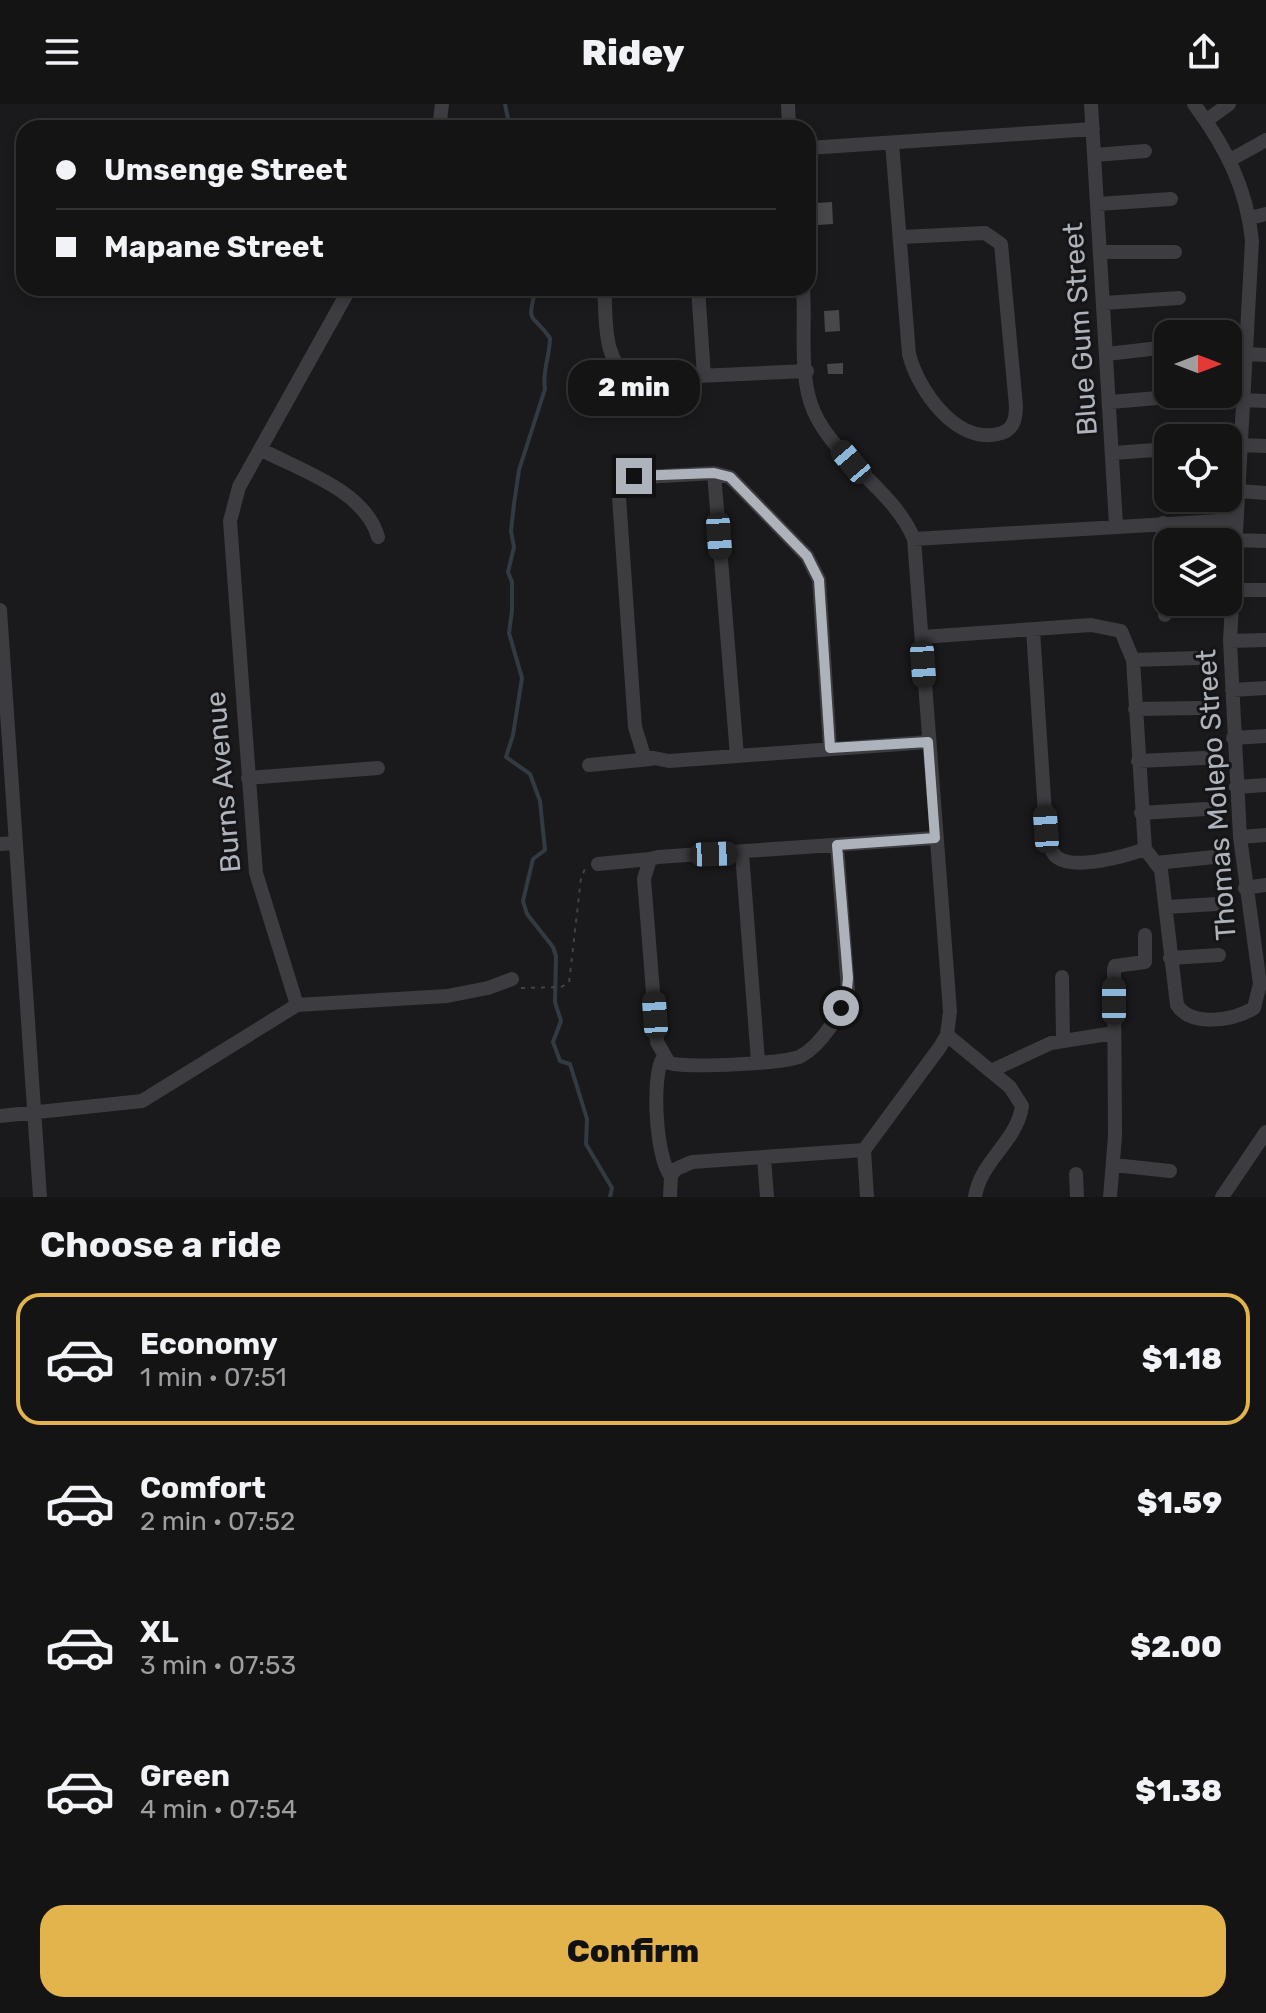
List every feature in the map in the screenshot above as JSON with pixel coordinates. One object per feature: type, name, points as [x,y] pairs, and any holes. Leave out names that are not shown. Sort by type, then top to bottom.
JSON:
[{"type":"street","name":"Blue Gum Street","points":[[1091,104],[1116,525]]},
{"type":"street","name":"Thomas Molepo Street","points":[[1194,104],[1230,160],[1250,218],[1259,259],[1258,304],[1246,354],[1241,424]]},
{"type":"street","points":[[1207,120],[1229,104]]},
{"type":"street","points":[[816,148],[1093,129]]},
{"type":"street","points":[[1230,160],[1266,140]]},
{"type":"street","points":[[892,143],[909,354],[915,375],[964,431],[982,437],[1004,433],[1012,426],[1016,406],[1001,244],[985,233],[901,237]]},
{"type":"street","points":[[1095,155],[1145,151]]},
{"type":"street","points":[[1098,204],[1171,199]]},
{"type":"street","points":[[1250,218],[1266,214]]},
{"type":"street","points":[[1101,252],[1175,252]]},
{"type":"street","name":"Burns Avenue","points":[[297,1005],[258,884],[229,532],[234,499],[341,296]]},
{"type":"street","points":[[605,296],[609,350],[621,372],[637,381],[807,371]]},
{"type":"street","points":[[699,296],[704,376]]},
{"type":"street","points":[[803,296],[810,399],[820,423],[899,513],[914,539],[950,1011],[947,1035],[864,1150],[867,1197]]},
{"type":"street","points":[[1104,303],[1179,298]]},
{"type":"street","points":[[1107,354],[1154,349]]},
{"type":"street","points":[[1246,354],[1266,355]]},
{"type":"street","points":[[1111,402],[1154,398]]},
{"type":"street","points":[[1243,400],[1266,401]]},
{"type":"street","points":[[1242,445],[1266,446]]},
{"type":"street","points":[[260,449],[352,500],[369,515],[378,537]]},
{"type":"street","points":[[1114,453],[1154,450]]},
{"type":"street","points":[[714,473],[737,756]]},
{"type":"street","points":[[645,754],[619,497],[623,484],[641,475],[714,473],[739,483],[814,567],[823,613],[830,748]]},
{"type":"street","points":[[1242,491],[1266,493]]},
{"type":"street","name":"Thomas Molepo Street","points":[[1235,528],[1237,512]]},
{"type":"street","points":[[914,539],[1236,520]]},
{"type":"street","points":[[1163,523],[1163,528]]},
{"type":"street","points":[[1242,540],[1266,541]]},
{"type":"street","points":[[1242,590],[1266,590]]},
{"type":"street","points":[[0,610],[40,1197]]},
{"type":"street","name":"Thomas Molepo Street","points":[[1145,849],[1161,870],[1177,1005],[1186,1017],[1208,1019],[1247,1012],[1258,1002],[1263,984],[1259,935],[1245,888],[1240,837],[1233,738],[1231,616]]},
{"type":"street","points":[[922,637],[1104,625],[1121,631],[1133,660],[1145,849],[1110,859],[1077,862],[1059,859],[1053,853],[1046,829],[1033,630]]},
{"type":"street","points":[[1230,641],[1266,640]]},
{"type":"street","points":[[1133,660],[1198,658]]},
{"type":"street","points":[[1232,690],[1266,688]]},
{"type":"street","points":[[1135,709],[1200,708]]},
{"type":"street","points":[[1233,738],[1266,736]]},
{"type":"street","points":[[589,765],[645,754],[737,756],[928,742]]},
{"type":"street","points":[[1138,761],[1204,758]]},
{"type":"street","points":[[248,778],[378,768]]},
{"type":"street","points":[[1236,787],[1266,785]]},
{"type":"street","points":[[1141,813],[1206,809]]},
{"type":"street","points":[[1240,837],[1266,835]]},
{"type":"street","points":[[598,864],[935,838]]},
{"type":"street","points":[[0,844],[16,843]]},
{"type":"street","points":[[666,1061],[758,1061],[802,1056],[812,1047],[846,1000],[848,978],[837,845]]},
{"type":"street","points":[[742,853],[758,1061]]},
{"type":"street","points":[[1156,863],[1214,857]]},
{"type":"street","points":[[648,862],[644,879],[657,1042],[666,1061]]},
{"type":"street","points":[[1245,888],[1266,885]]},
{"type":"street","points":[[1167,907],[1216,904]]},
{"type":"street","points":[[1110,1197],[1114,1165],[1114,970],[1115,966],[1145,962],[1145,935]]},
{"type":"street","points":[[1170,958],[1219,955]]},
{"type":"street","points":[[1062,977],[1063,1039]]},
{"type":"street","points":[[0,1116],[142,1101],[297,1005],[456,994],[512,979]]},
{"type":"street","points":[[991,1071],[1063,1039],[1114,1033]]},
{"type":"street","points":[[947,1035],[1018,1096],[1020,1116],[981,1174],[975,1197]]},
{"type":"street","points":[[666,1061],[656,1077],[661,1161],[671,1176]]},
{"type":"street","points":[[1222,1197],[1266,1132]]},
{"type":"street","points":[[670,1197],[671,1176],[676,1169],[692,1162],[864,1150]]},
{"type":"street","points":[[764,1158],[767,1197]]},
{"type":"street","points":[[1114,1165],[1170,1171]]},
{"type":"street","points":[[1076,1174],[1077,1197]]},
{"type":"path","points":[[512,979],[522,989],[561,987],[569,983],[581,878],[589,866],[598,864]]},
{"type":"building","points":[[832,202],[833,224],[817,225],[816,203]]},
{"type":"building","points":[[839,310],[840,331],[825,332],[824,311]]},
{"type":"building","points":[[843,363],[843,374],[828,374],[827,364]]},
{"type":"waterway","points":[[505,104],[510,120]]},
{"type":"waterway","points":[[534,296],[532,318],[550,338],[550,345],[545,389],[519,470],[511,531],[514,547],[508,572],[512,582],[509,633],[522,678],[513,735],[506,757],[530,774],[540,801],[545,850],[533,859],[523,901],[527,914],[553,947],[556,956],[555,1002],[561,1021],[553,1042],[560,1061],[570,1064],[587,1119],[586,1144],[612,1188],[610,1197]]},
{"type":"route","points":[[634,476],[714,473],[730,477],[807,556],[819,580],[823,613],[830,748],[928,742],[935,838],[837,845],[848,978],[846,1000],[841,1008]]}]
